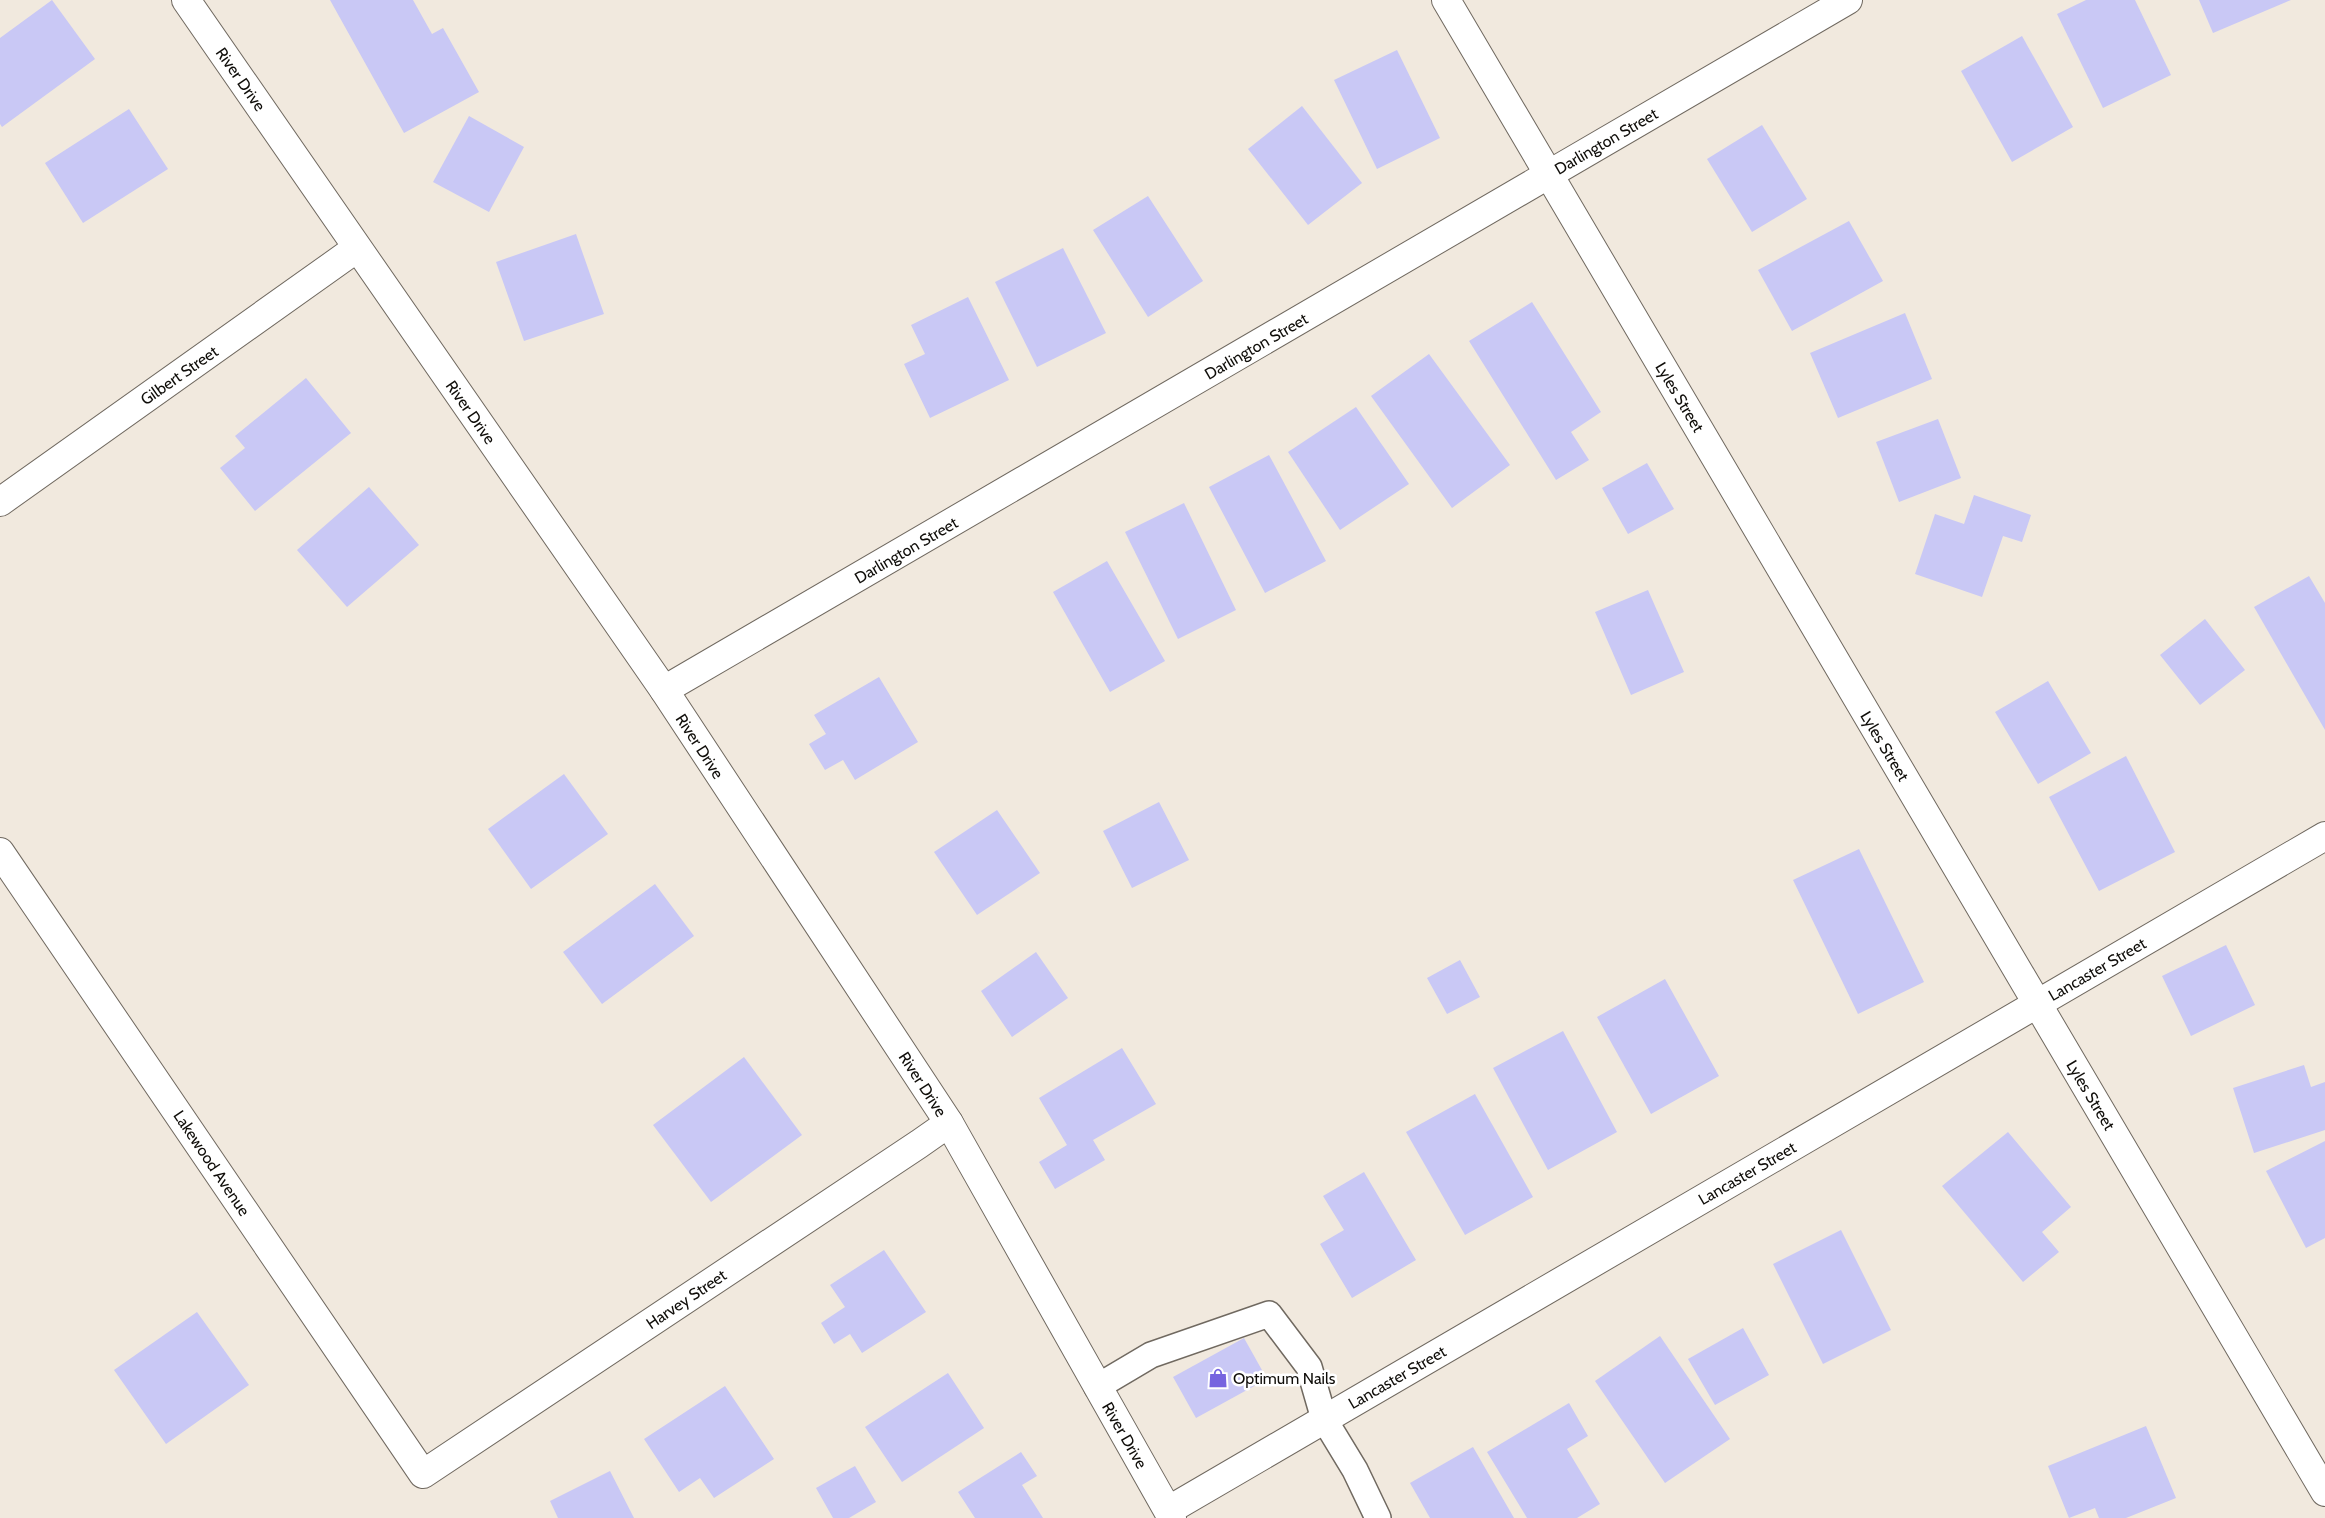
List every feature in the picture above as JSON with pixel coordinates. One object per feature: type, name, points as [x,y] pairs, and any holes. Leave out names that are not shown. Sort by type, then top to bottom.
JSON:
[{"type":"street","name":"River Drive","points":[[186,0],[664,690],[949,1123],[1170,1514]]},
{"type":"street","name":"Lyles Street","points":[[1446,0],[2325,1492]]},
{"type":"street","name":"Darlington Street","points":[[664,690],[1848,0]]},
{"type":"street","name":"Gilbert Street","points":[[0,502],[357,248]]},
{"type":"street","name":"Lancaster Street","points":[[1170,1514],[1324,1419],[2325,836]]},
{"type":"street","name":"Lakewood Avenue","points":[[0,852],[423,1474]]},
{"type":"street","name":"Harvey Street","points":[[423,1474],[949,1123]]},
{"type":"lane","points":[[1097,1387],[1151,1355],[1269,1314],[1309,1367],[1324,1419],[1356,1470],[1378,1518]]},
{"type":"building","points":[[52,0],[95,59],[2,127],[0,124],[0,38]]},
{"type":"building","points":[[330,0],[413,0],[432,34],[443,28],[479,92],[404,133]]},
{"type":"building","points":[[2086,0],[2135,0],[2171,75],[2103,108],[2057,14]]},
{"type":"building","points":[[2199,0],[2291,0],[2213,33]]},
{"type":"building","points":[[2022,36],[2073,127],[2012,162],[1961,71]]},
{"type":"building","points":[[1397,50],[1440,138],[1377,169],[1334,80]]},
{"type":"building","points":[[1302,106],[1362,183],[1308,225],[1248,149]]},
{"type":"building","points":[[129,109],[168,169],[83,223],[45,163]]},
{"type":"building","points":[[469,116],[524,147],[489,212],[433,182]]},
{"type":"building","points":[[1762,125],[1807,199],[1752,232],[1707,159]]},
{"type":"building","points":[[1148,196],[1203,281],[1148,317],[1093,230]]},
{"type":"building","points":[[1849,221],[1883,281],[1792,331],[1758,270]]},
{"type":"building","points":[[576,234],[604,314],[524,341],[496,262]]},
{"type":"building","points":[[1063,248],[1106,333],[1037,367],[995,282]]},
{"type":"building","points":[[968,297],[1009,380],[930,418],[904,364],[925,354],[911,325]]},
{"type":"building","points":[[1532,302],[1601,412],[1571,432],[1589,460],[1556,480],[1469,341]]},
{"type":"building","points":[[1905,313],[1932,379],[1838,418],[1810,353]]},
{"type":"building","points":[[1429,354],[1510,465],[1452,508],[1371,396]]},
{"type":"building","points":[[306,378],[351,433],[255,511],[220,468],[245,448],[235,436]]},
{"type":"building","points":[[1356,407],[1409,484],[1340,530],[1288,452]]},
{"type":"building","points":[[1938,419],[1961,478],[1899,502],[1876,442]]},
{"type":"building","points":[[1269,455],[1326,561],[1265,593],[1209,487]]},
{"type":"building","points":[[1647,463],[1674,509],[1628,534],[1602,488]]},
{"type":"building","points":[[369,487],[419,545],[347,607],[297,550]]},
{"type":"building","points":[[1974,495],[2031,515],[2022,542],[2003,536],[1982,597],[1915,574],[1935,514],[1964,524]]},
{"type":"building","points":[[1184,503],[1236,610],[1178,639],[1125,532]]},
{"type":"building","points":[[1107,561],[1165,661],[1110,692],[1053,592]]},
{"type":"building","points":[[2309,576],[2325,603],[2325,730],[2254,607]]},
{"type":"building","points":[[1648,590],[1684,672],[1631,695],[1595,612]]},
{"type":"building","points":[[2205,619],[2245,670],[2200,705],[2160,655]]},
{"type":"building","points":[[879,677],[918,742],[855,780],[843,760],[825,770],[809,744],[826,734],[814,715]]},
{"type":"building","points":[[2048,681],[2091,753],[2038,784],[1995,712]]},
{"type":"building","points":[[2126,756],[2175,852],[2099,891],[2049,797]]},
{"type":"building","points":[[564,774],[608,834],[531,889],[488,829]]},
{"type":"building","points":[[1159,802],[1189,860],[1132,888],[1103,831]]},
{"type":"building","points":[[997,810],[1040,873],[977,915],[934,852]]},
{"type":"building","points":[[1859,849],[1924,982],[1858,1014],[1793,880]]},
{"type":"building","points":[[655,884],[694,936],[602,1004],[563,952]]},
{"type":"building","points":[[2226,945],[2255,1005],[2191,1036],[2162,976]]},
{"type":"building","points":[[1036,952],[1068,998],[1012,1037],[981,991]]},
{"type":"building","points":[[1460,960],[1480,997],[1447,1014],[1427,978]]},
{"type":"building","points":[[1665,979],[1719,1076],[1651,1114],[1597,1017]]},
{"type":"building","points":[[1563,1031],[1617,1132],[1548,1170],[1493,1068]]},
{"type":"building","points":[[1122,1048],[1156,1104],[1093,1140],[1105,1160],[1055,1189],[1039,1162],[1067,1145],[1039,1098]]},
{"type":"building","points":[[744,1057],[802,1135],[711,1202],[653,1125]]},
{"type":"building","points":[[2304,1065],[2311,1087],[2325,1082],[2325,1130],[2254,1153],[2233,1088]]},
{"type":"building","points":[[1475,1094],[1533,1197],[1465,1235],[1406,1132]]},
{"type":"building","points":[[2008,1132],[2071,1207],[2042,1232],[2059,1252],[2023,1282],[1942,1186]]},
{"type":"building","points":[[2325,1141],[2325,1238],[2306,1248],[2266,1171]]},
{"type":"building","points":[[1364,1172],[1416,1260],[1352,1298],[1320,1244],[1344,1230],[1323,1196]]},
{"type":"building","points":[[1841,1230],[1891,1330],[1823,1364],[1773,1264]]},
{"type":"building","points":[[884,1250],[926,1312],[862,1353],[850,1334],[834,1344],[821,1323],[845,1307],[830,1285]]},
{"type":"building","points":[[197,1312],[249,1385],[166,1444],[114,1370]]},
{"type":"building","points":[[1743,1328],[1769,1375],[1715,1405],[1688,1359]]},
{"type":"building","points":[[1660,1336],[1730,1439],[1665,1483],[1595,1381]]},
{"type":"building","points":[[1244,1338],[1267,1379],[1196,1418],[1173,1377]]},
{"type":"building","points":[[948,1373],[984,1428],[902,1482],[865,1427]]},
{"type":"building","points":[[725,1386],[774,1459],[714,1498],[700,1478],[679,1492],[644,1439]]},
{"type":"building","points":[[1569,1403],[1588,1436],[1567,1449],[1600,1504],[1577,1518],[1527,1518],[1487,1452]]},
{"type":"building","points":[[2146,1426],[2176,1498],[2126,1518],[2099,1518],[2095,1508],[2069,1518],[2048,1466]]},
{"type":"building","points":[[1473,1447],[1514,1518],[1430,1518],[1410,1483]]},
{"type":"building","points":[[1021,1452],[1037,1476],[1022,1485],[1043,1518],[975,1518],[958,1492]]},
{"type":"building","points":[[855,1466],[876,1502],[849,1518],[833,1518],[816,1488]]},
{"type":"building","points":[[610,1471],[634,1518],[558,1518],[550,1501]]},
{"type":"place","name":"Optimum Nails","points":[[1218,1378]]}]
